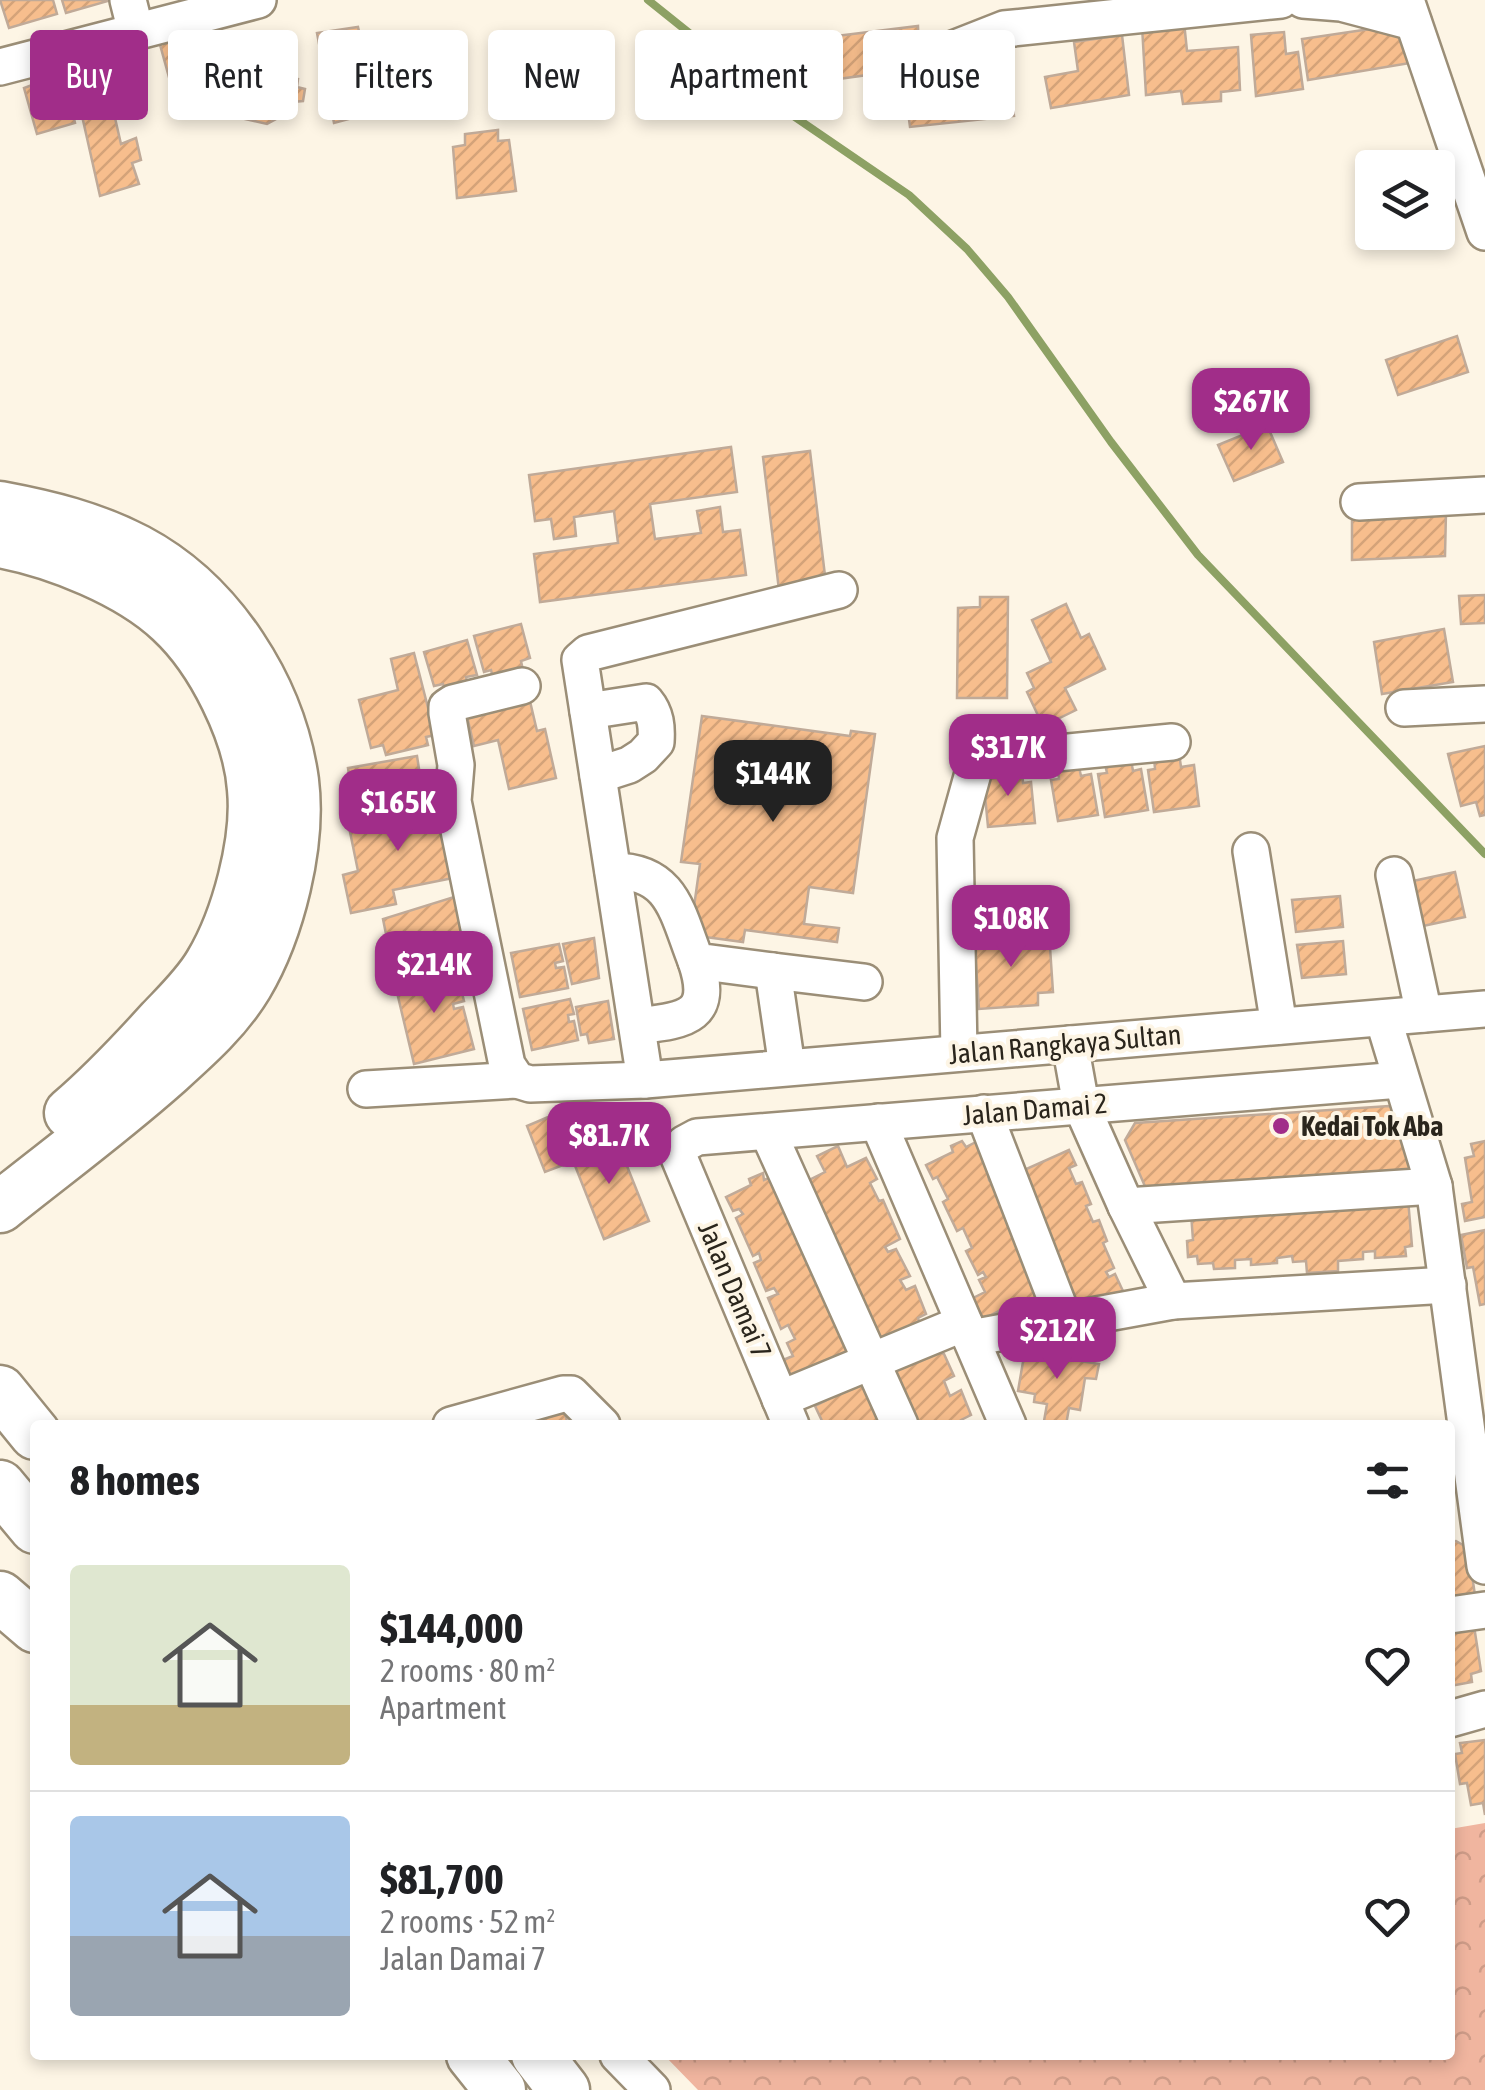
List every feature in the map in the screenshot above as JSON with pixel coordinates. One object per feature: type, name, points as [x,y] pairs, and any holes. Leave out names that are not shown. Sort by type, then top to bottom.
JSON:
[{"type":"highway","points":[[0,507],[68,520],[139,551],[198,594],[240,644],[274,710],[293,781],[292,859],[272,928],[247,985],[210,1034],[125,1110],[0,1208]]},
{"type":"highway","points":[[0,542],[25,546],[92,573],[170,620],[206,662],[236,722],[254,788],[249,855],[232,915],[210,964],[105,1084],[0,1170]]},
{"type":"highway","points":[[0,1391],[30,1428]]},
{"type":"highway","points":[[0,1486],[30,1522]]},
{"type":"highway","points":[[0,1597],[30,1623]]},
{"type":"highway","points":[[476,2060],[500,2090]]},
{"type":"highway","points":[[541,2060],[564,2090]]},
{"type":"street","points":[[0,67],[132,16],[258,0]]},
{"type":"street","points":[[1002,30],[1281,0]]},
{"type":"street","points":[[1303,0],[1409,11],[1483,221]]},
{"type":"street","points":[[1359,502],[1485,496]]},
{"type":"street","points":[[645,1080],[580,660],[588,653],[839,590]]},
{"type":"street","points":[[517,1080],[507,1066],[452,801],[456,765],[447,707],[522,686]]},
{"type":"street","points":[[588,711],[646,702],[657,725],[656,742],[643,756],[598,775]]},
{"type":"street","points":[[1404,708],[1485,704]]},
{"type":"street","points":[[959,1053],[955,838],[975,766],[985,760],[1172,742]]},
{"type":"street","points":[[1251,850],[1279,1026]]},
{"type":"street","points":[[612,871],[632,871],[664,887],[704,984],[698,1009],[686,1016],[636,1026]]},
{"type":"street","points":[[1394,874],[1424,1014]]},
{"type":"street","points":[[696,961],[864,982]]},
{"type":"street","points":[[773,972],[787,1067]]},
{"type":"street","name":"Jalan Rangkaya Sultan","points":[[366,1089],[517,1080],[530,1084],[645,1080],[1485,1009]]},
{"type":"street","points":[[1382,1018],[1434,1186],[1448,1285],[1464,1514],[1485,1566]]},
{"type":"street","points":[[1070,1044],[1081,1104],[1173,1301]]},
{"type":"street","name":"Jalan Damai 2","points":[[678,1155],[684,1144],[697,1137],[1400,1080]]},
{"type":"street","points":[[984,1113],[1064,1320]]},
{"type":"street","points":[[878,1122],[1006,1420]]},
{"type":"street","points":[[768,1132],[898,1420]]},
{"type":"street","name":"Jalan Damai 7","points":[[678,1155],[786,1412]]},
{"type":"street","points":[[1126,1206],[1434,1186]]},
{"type":"street","points":[[786,1412],[870,1362],[967,1331],[1064,1320],[1173,1301],[1448,1285]]},
{"type":"street","points":[[470,1420],[571,1394],[597,1420]]},
{"type":"street","points":[[1455,1615],[1485,1610]]},
{"type":"street","points":[[1455,1717],[1485,1708]]},
{"type":"street","points":[[623,2060],[652,2090]]},
{"type":"green space","points":[[1485,1823],[1485,2090],[698,2090],[669,2060],[1455,2060],[1455,1828]]},
{"type":"building","points":[[0,0],[53,0],[57,14],[9,28]]},
{"type":"building","points":[[62,0],[107,0],[108,1],[66,13]]},
{"type":"building","points":[[1184,22],[1187,51],[1238,47],[1240,90],[1221,92],[1221,101],[1183,104],[1181,91],[1146,95],[1142,26]]},
{"type":"building","points":[[1404,24],[1410,63],[1308,80],[1302,39]]},
{"type":"building","points":[[918,26],[918,30],[885,30]]},
{"type":"building","points":[[1284,32],[1286,54],[1298,52],[1303,89],[1256,96],[1251,35]]},
{"type":"building","points":[[863,33],[863,76],[843,78],[843,35]]},
{"type":"building","points":[[1122,35],[1129,95],[1051,108],[1045,77],[1078,71],[1074,42]]},
{"type":"building","points":[[168,38],[168,74],[159,41]]},
{"type":"building","points":[[30,86],[30,109],[24,88]]},
{"type":"building","points":[[298,87],[305,89],[303,101],[298,101]]},
{"type":"building","points":[[33,120],[74,120],[75,123],[37,134]]},
{"type":"building","points":[[83,120],[115,120],[121,144],[136,138],[141,160],[132,163],[139,184],[100,196]]},
{"type":"building","points":[[909,120],[976,120],[910,127]]},
{"type":"building","points":[[498,130],[498,141],[509,140],[516,191],[457,198],[453,147],[465,145],[465,134]]},
{"type":"building","points":[[1457,336],[1468,372],[1398,395],[1386,360]]},
{"type":"building","points":[[1267,425],[1283,462],[1234,481],[1218,445]]},
{"type":"building","points":[[731,447],[737,492],[650,504],[655,539],[701,533],[697,511],[720,507],[723,532],[740,530],[746,575],[540,602],[534,554],[618,543],[614,511],[574,517],[576,536],[554,539],[551,519],[535,521],[529,475]]},
{"type":"building","points":[[810,451],[826,584],[779,590],[763,457]]},
{"type":"building","points":[[1446,512],[1445,556],[1352,560],[1352,515]]},
{"type":"building","points":[[1485,595],[1485,623],[1461,624],[1459,596]]},
{"type":"building","points":[[980,597],[1008,597],[1007,698],[957,698],[958,608],[980,607]]},
{"type":"building","points":[[1066,604],[1081,638],[1089,634],[1105,669],[1065,688],[1076,710],[1043,726],[1027,692],[1034,688],[1027,673],[1051,662],[1032,620]]},
{"type":"building","points":[[521,624],[530,658],[521,661],[523,670],[493,678],[491,670],[484,672],[474,636]]},
{"type":"building","points":[[1444,629],[1453,682],[1382,694],[1374,642]]},
{"type":"building","points":[[467,640],[477,675],[466,677],[468,685],[446,691],[443,684],[434,686],[424,652]]},
{"type":"building","points":[[414,653],[435,735],[426,737],[428,745],[386,755],[383,745],[371,748],[359,700],[398,690],[391,659]]},
{"type":"building","points":[[529,697],[537,731],[545,729],[556,778],[509,789],[498,740],[474,746],[466,712]]},
{"type":"building","points":[[702,716],[850,736],[851,731],[875,734],[853,893],[809,887],[804,924],[839,928],[837,942],[745,930],[743,942],[690,935],[700,864],[681,862]]},
{"type":"building","points":[[1485,746],[1485,815],[1480,816],[1476,802],[1461,806],[1448,754]]},
{"type":"building","points":[[1179,753],[1181,767],[1194,765],[1199,806],[1154,812],[1148,770],[1155,769],[1154,757]]},
{"type":"building","points":[[417,756],[422,788],[353,801],[348,768]]},
{"type":"building","points":[[1131,760],[1133,771],[1141,769],[1148,810],[1105,817],[1098,774],[1107,773],[1105,764]]},
{"type":"building","points":[[1079,767],[1081,776],[1091,774],[1098,815],[1058,821],[1051,780],[1059,779],[1058,770]]},
{"type":"building","points":[[1022,770],[1023,783],[1031,782],[1035,823],[988,827],[983,774]]},
{"type":"building","points":[[434,789],[453,878],[393,890],[396,904],[351,913],[343,875],[358,871],[349,827],[410,813],[407,795]]},
{"type":"building","points":[[1455,872],[1465,917],[1423,926],[1413,881]]},
{"type":"building","points":[[457,896],[466,943],[391,959],[383,919]]},
{"type":"building","points":[[1340,896],[1343,927],[1296,932],[1292,900]]},
{"type":"building","points":[[1033,931],[1034,948],[1050,947],[1053,992],[1038,993],[1038,1005],[979,1009],[974,935]]},
{"type":"building","points":[[594,938],[599,978],[572,984],[563,944]]},
{"type":"building","points":[[1343,941],[1346,974],[1302,978],[1297,945]]},
{"type":"building","points":[[559,944],[563,961],[555,963],[556,968],[564,967],[568,988],[520,997],[511,953]]},
{"type":"building","points":[[456,969],[464,1001],[453,1004],[454,1009],[463,1007],[474,1049],[414,1064],[395,984]]},
{"type":"building","points":[[570,999],[574,1014],[568,1015],[569,1022],[574,1021],[578,1040],[532,1050],[523,1009]]},
{"type":"building","points":[[608,1001],[614,1039],[589,1043],[587,1034],[581,1035],[576,1007]]},
{"type":"building","points":[[1389,1106],[1405,1117],[1413,1172],[1147,1191],[1125,1140],[1135,1123]]},
{"type":"building","points":[[553,1115],[571,1162],[545,1172],[527,1126]]},
{"type":"building","points":[[615,1136],[649,1221],[604,1239],[570,1153]]},
{"type":"building","points":[[982,1139],[997,1171],[988,1175],[989,1180],[995,1177],[1042,1294],[1009,1310],[1011,1314],[1002,1318],[999,1311],[983,1319],[973,1298],[985,1292],[979,1280],[986,1277],[983,1272],[978,1275],[966,1251],[972,1248],[963,1228],[957,1231],[943,1202],[948,1199],[926,1165],[953,1152],[951,1146],[962,1141],[966,1147]]},
{"type":"building","points":[[1485,1141],[1485,1217],[1465,1221],[1462,1204],[1472,1202],[1465,1158],[1474,1156],[1471,1144]]},
{"type":"building","points":[[838,1146],[847,1167],[866,1158],[877,1179],[870,1183],[879,1201],[883,1200],[900,1239],[885,1247],[888,1252],[896,1249],[910,1276],[900,1280],[906,1290],[915,1286],[926,1314],[918,1318],[920,1325],[876,1343],[803,1183],[825,1172],[817,1156]]},
{"type":"building","points":[[1069,1150],[1076,1165],[1069,1168],[1076,1184],[1082,1182],[1091,1204],[1086,1206],[1093,1222],[1099,1220],[1107,1241],[1103,1243],[1114,1268],[1106,1272],[1109,1277],[1115,1274],[1123,1291],[1076,1311],[1015,1174]]},
{"type":"building","points":[[763,1173],[764,1180],[777,1175],[863,1353],[794,1382],[783,1360],[793,1356],[787,1343],[795,1339],[788,1325],[781,1329],[768,1298],[778,1294],[774,1288],[766,1291],[754,1263],[761,1260],[759,1253],[753,1256],[736,1218],[743,1214],[739,1209],[733,1211],[726,1197],[751,1185],[749,1179]]},
{"type":"building","points":[[1408,1199],[1412,1246],[1405,1247],[1406,1256],[1375,1258],[1375,1251],[1363,1252],[1363,1259],[1338,1261],[1338,1271],[1307,1273],[1306,1261],[1293,1262],[1292,1256],[1277,1258],[1277,1263],[1251,1265],[1251,1259],[1235,1260],[1235,1268],[1214,1269],[1213,1263],[1198,1264],[1197,1256],[1188,1257],[1187,1241],[1193,1240],[1191,1213]]},
{"type":"building","points":[[1485,1230],[1485,1304],[1480,1305],[1473,1267],[1467,1268],[1461,1235]]},
{"type":"building","points":[[1063,1344],[1076,1346],[1074,1360],[1099,1364],[1096,1379],[1085,1378],[1080,1410],[1069,1408],[1067,1420],[1044,1420],[1047,1404],[1034,1402],[1035,1394],[1018,1391],[1024,1356],[1042,1359],[1043,1352],[1061,1355]]},
{"type":"building","points":[[930,1348],[944,1354],[954,1376],[944,1381],[950,1396],[961,1390],[971,1415],[961,1420],[913,1420],[885,1369]]},
{"type":"building","points":[[869,1371],[884,1420],[822,1420],[815,1406],[825,1401],[821,1394]]},
{"type":"building","points":[[562,1403],[567,1420],[501,1420]]},
{"type":"building","points":[[1455,1541],[1468,1548],[1476,1602],[1455,1605]]},
{"type":"building","points":[[1472,1613],[1481,1671],[1471,1674],[1472,1682],[1455,1685],[1455,1615]]},
{"type":"building","points":[[1485,1740],[1485,1815],[1483,1803],[1471,1805],[1467,1783],[1460,1784],[1455,1754],[1462,1753],[1460,1743]]},
{"type":"waterway","points":[[648,0],[789,113],[909,195],[967,249],[1008,297],[1111,442],[1198,555],[1485,854]]},
{"type":"place","name":"Kedai Tok Aba","points":[[1281,1126]]}]
